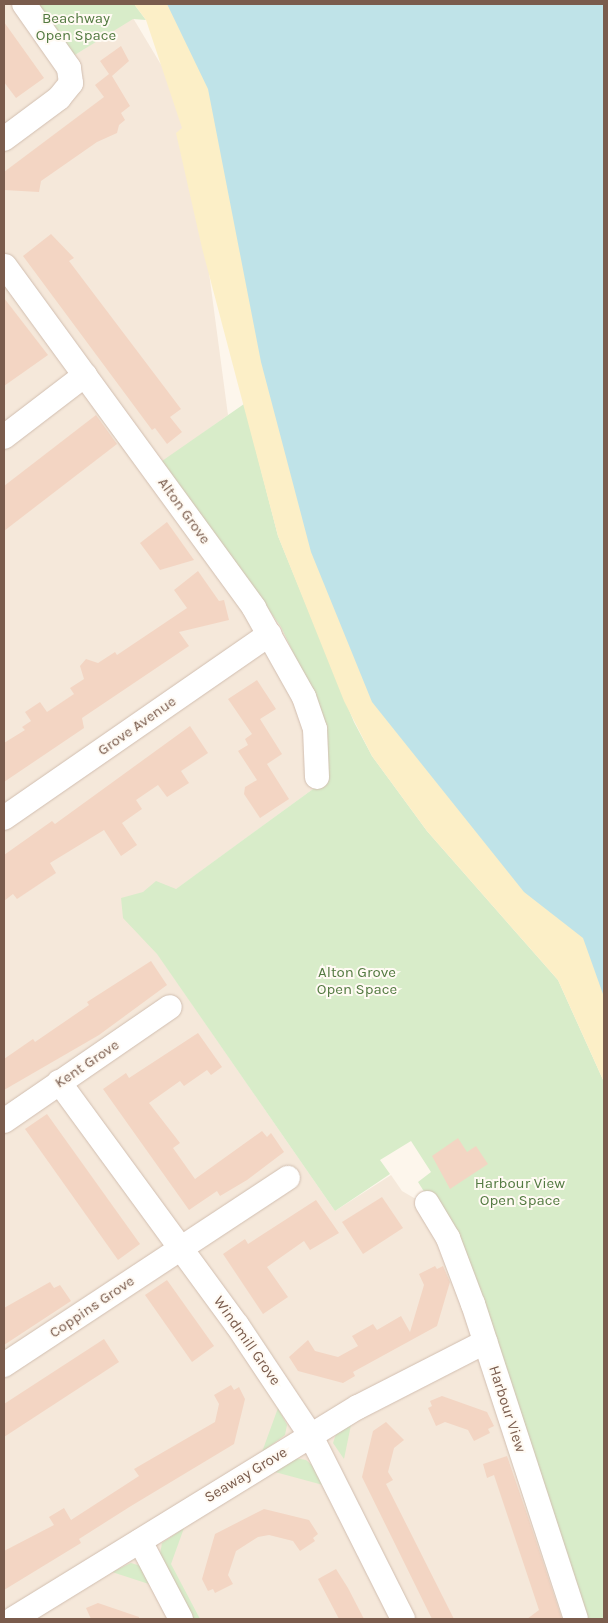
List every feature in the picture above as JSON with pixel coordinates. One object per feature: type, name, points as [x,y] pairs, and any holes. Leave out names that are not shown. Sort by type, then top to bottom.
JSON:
[{"type":"street","points":[[4,139],[59,98],[71,83],[69,68],[24,4]]},
{"type":"street","name":"Alton Grove","points":[[5,266],[270,634],[304,697],[315,729],[317,777]]},
{"type":"street","points":[[4,437],[85,375]]},
{"type":"street","name":"Grove Avenue","points":[[4,818],[270,634]]},
{"type":"street","name":"Kent Grove","points":[[4,1121],[170,1007]]},
{"type":"street","name":"Windmill Grove","points":[[59,1082],[180,1248],[311,1436],[403,1619]]},
{"type":"street","name":"Coppins Grove","points":[[4,1365],[288,1178]]},
{"type":"street","name":"Harbour View","points":[[427,1203],[448,1238],[485,1342],[576,1619]]},
{"type":"street","name":"Seaway Grove","points":[[14,1619],[311,1436],[440,1362],[485,1342]]},
{"type":"street","points":[[140,1541],[181,1619]]},
{"type":"shaded area","points":[[4,4],[31,4],[70,58],[133,18],[187,108],[228,415],[163,462],[281,627],[319,708],[324,781],[134,920],[335,1211],[391,1175],[402,1191],[421,1202],[587,1619],[4,1619]]},
{"type":"green space","name":"Beachway Open Space","points":[[31,4],[134,4],[146,20],[133,19],[70,58]]},
{"type":"green space","name":"Alton Grove Open Space","points":[[244,404],[278,536],[354,722],[372,756],[427,831],[558,980],[604,1082],[604,1619],[587,1619],[430,1201],[418,1182],[431,1172],[411,1141],[380,1160],[390,1174],[335,1211],[157,954],[123,918],[121,898],[143,892],[156,881],[176,889],[324,781],[319,708],[281,627],[162,461]]},
{"type":"green space","points":[[278,1408],[287,1425],[285,1435],[262,1452]]},
{"type":"green space","points":[[352,1420],[344,1459],[333,1443],[336,1434]]},
{"type":"green space","points":[[295,1458],[306,1460],[313,1466],[323,1485],[275,1472],[273,1468]]},
{"type":"green space","points":[[184,1528],[171,1564],[200,1619],[190,1619],[160,1554],[162,1543]]},
{"type":"green space","points":[[131,1563],[141,1566],[155,1586],[112,1572]]},
{"type":"sand","points":[[134,4],[196,4],[604,916],[604,1082],[558,980],[427,831],[372,756],[344,701],[278,536],[202,248],[176,133],[182,128],[146,20]]},
{"type":"water","points":[[167,4],[604,4],[604,997],[583,938],[524,892],[372,702],[311,552],[261,362],[208,89]]},
{"type":"building","points":[[4,22],[44,78],[16,98],[4,82]]},
{"type":"building","points":[[121,46],[129,61],[112,76],[130,106],[121,113],[125,120],[119,125],[117,133],[97,142],[41,181],[39,192],[4,190],[4,172],[104,97],[95,85],[109,74],[100,61]]},
{"type":"building","points":[[51,234],[74,258],[69,261],[181,409],[170,417],[182,432],[167,444],[155,428],[152,430],[23,256]]},
{"type":"building","points":[[4,298],[48,355],[4,386]]},
{"type":"building","points":[[96,415],[117,444],[4,531],[4,486]]},
{"type":"building","points":[[167,522],[194,560],[160,570],[140,543]]},
{"type":"building","points":[[198,571],[219,601],[224,600],[229,620],[179,632],[189,646],[82,718],[84,728],[4,782],[4,743],[25,730],[22,727],[31,721],[25,712],[40,702],[47,712],[74,694],[70,688],[84,679],[80,666],[86,659],[98,663],[115,652],[117,655],[187,608],[174,590]]},
{"type":"building","points":[[257,680],[276,709],[260,719],[282,754],[267,764],[289,799],[260,818],[244,794],[245,787],[257,780],[238,751],[248,745],[245,739],[252,734],[228,699]]},
{"type":"building","points":[[190,726],[208,753],[181,771],[189,783],[167,797],[158,785],[136,800],[142,809],[122,823],[137,845],[121,856],[104,830],[50,863],[56,873],[17,899],[13,894],[4,901],[4,855],[52,821],[55,824]]},
{"type":"building","points":[[151,961],[167,985],[99,1035],[4,1090],[4,1059],[33,1039],[35,1042],[89,1005],[87,1002]]},
{"type":"building","points":[[198,1033],[222,1067],[211,1075],[207,1070],[184,1086],[180,1081],[149,1103],[180,1143],[173,1148],[195,1179],[262,1131],[267,1137],[271,1133],[284,1152],[247,1180],[220,1196],[217,1191],[189,1210],[103,1089],[126,1073],[129,1078]]},
{"type":"building","points":[[47,1114],[140,1244],[118,1260],[25,1129]]},
{"type":"building","points":[[458,1138],[467,1152],[476,1146],[488,1164],[450,1189],[432,1156]]},
{"type":"building","points":[[382,1197],[403,1228],[363,1254],[342,1222]]},
{"type":"building","points":[[316,1200],[339,1233],[310,1250],[304,1241],[267,1267],[288,1297],[263,1314],[223,1254],[245,1239],[248,1244]]},
{"type":"building","points":[[435,1266],[437,1269],[443,1266],[450,1282],[437,1326],[353,1372],[355,1376],[343,1383],[298,1371],[289,1357],[308,1340],[315,1351],[338,1357],[358,1346],[352,1336],[373,1324],[377,1330],[401,1316],[410,1332],[424,1285],[419,1274]]},
{"type":"building","points":[[167,1280],[214,1346],[192,1362],[145,1295]]},
{"type":"building","points":[[50,1282],[54,1288],[60,1285],[71,1301],[4,1345],[4,1308]]},
{"type":"building","points":[[104,1339],[119,1362],[4,1437],[4,1404]]},
{"type":"building","points":[[231,1385],[234,1390],[239,1387],[245,1399],[234,1444],[79,1539],[81,1543],[4,1590],[4,1551],[54,1525],[49,1517],[64,1508],[71,1520],[139,1476],[134,1469],[215,1422],[219,1404],[214,1395]]},
{"type":"building","points":[[442,1396],[487,1412],[494,1426],[488,1429],[490,1433],[474,1441],[468,1430],[445,1422],[436,1426],[428,1408],[432,1406],[430,1401]]},
{"type":"building","points":[[386,1422],[404,1440],[394,1448],[388,1472],[393,1480],[386,1484],[454,1619],[432,1619],[362,1477],[373,1431]]},
{"type":"building","points":[[507,1456],[562,1619],[527,1619],[539,1610],[494,1475],[487,1478],[483,1464]]},
{"type":"building","points":[[264,1509],[309,1520],[318,1534],[313,1538],[315,1541],[300,1551],[293,1541],[269,1535],[258,1537],[236,1551],[228,1575],[233,1584],[215,1593],[213,1589],[208,1591],[202,1579],[215,1534]]},
{"type":"building","points":[[336,1569],[364,1619],[339,1619],[318,1579]]},
{"type":"building","points":[[98,1603],[139,1617],[139,1619],[91,1619],[86,1608]]},
{"type":"park label","name":"Harbour View Open Space","points":[[520,1192]]}]
